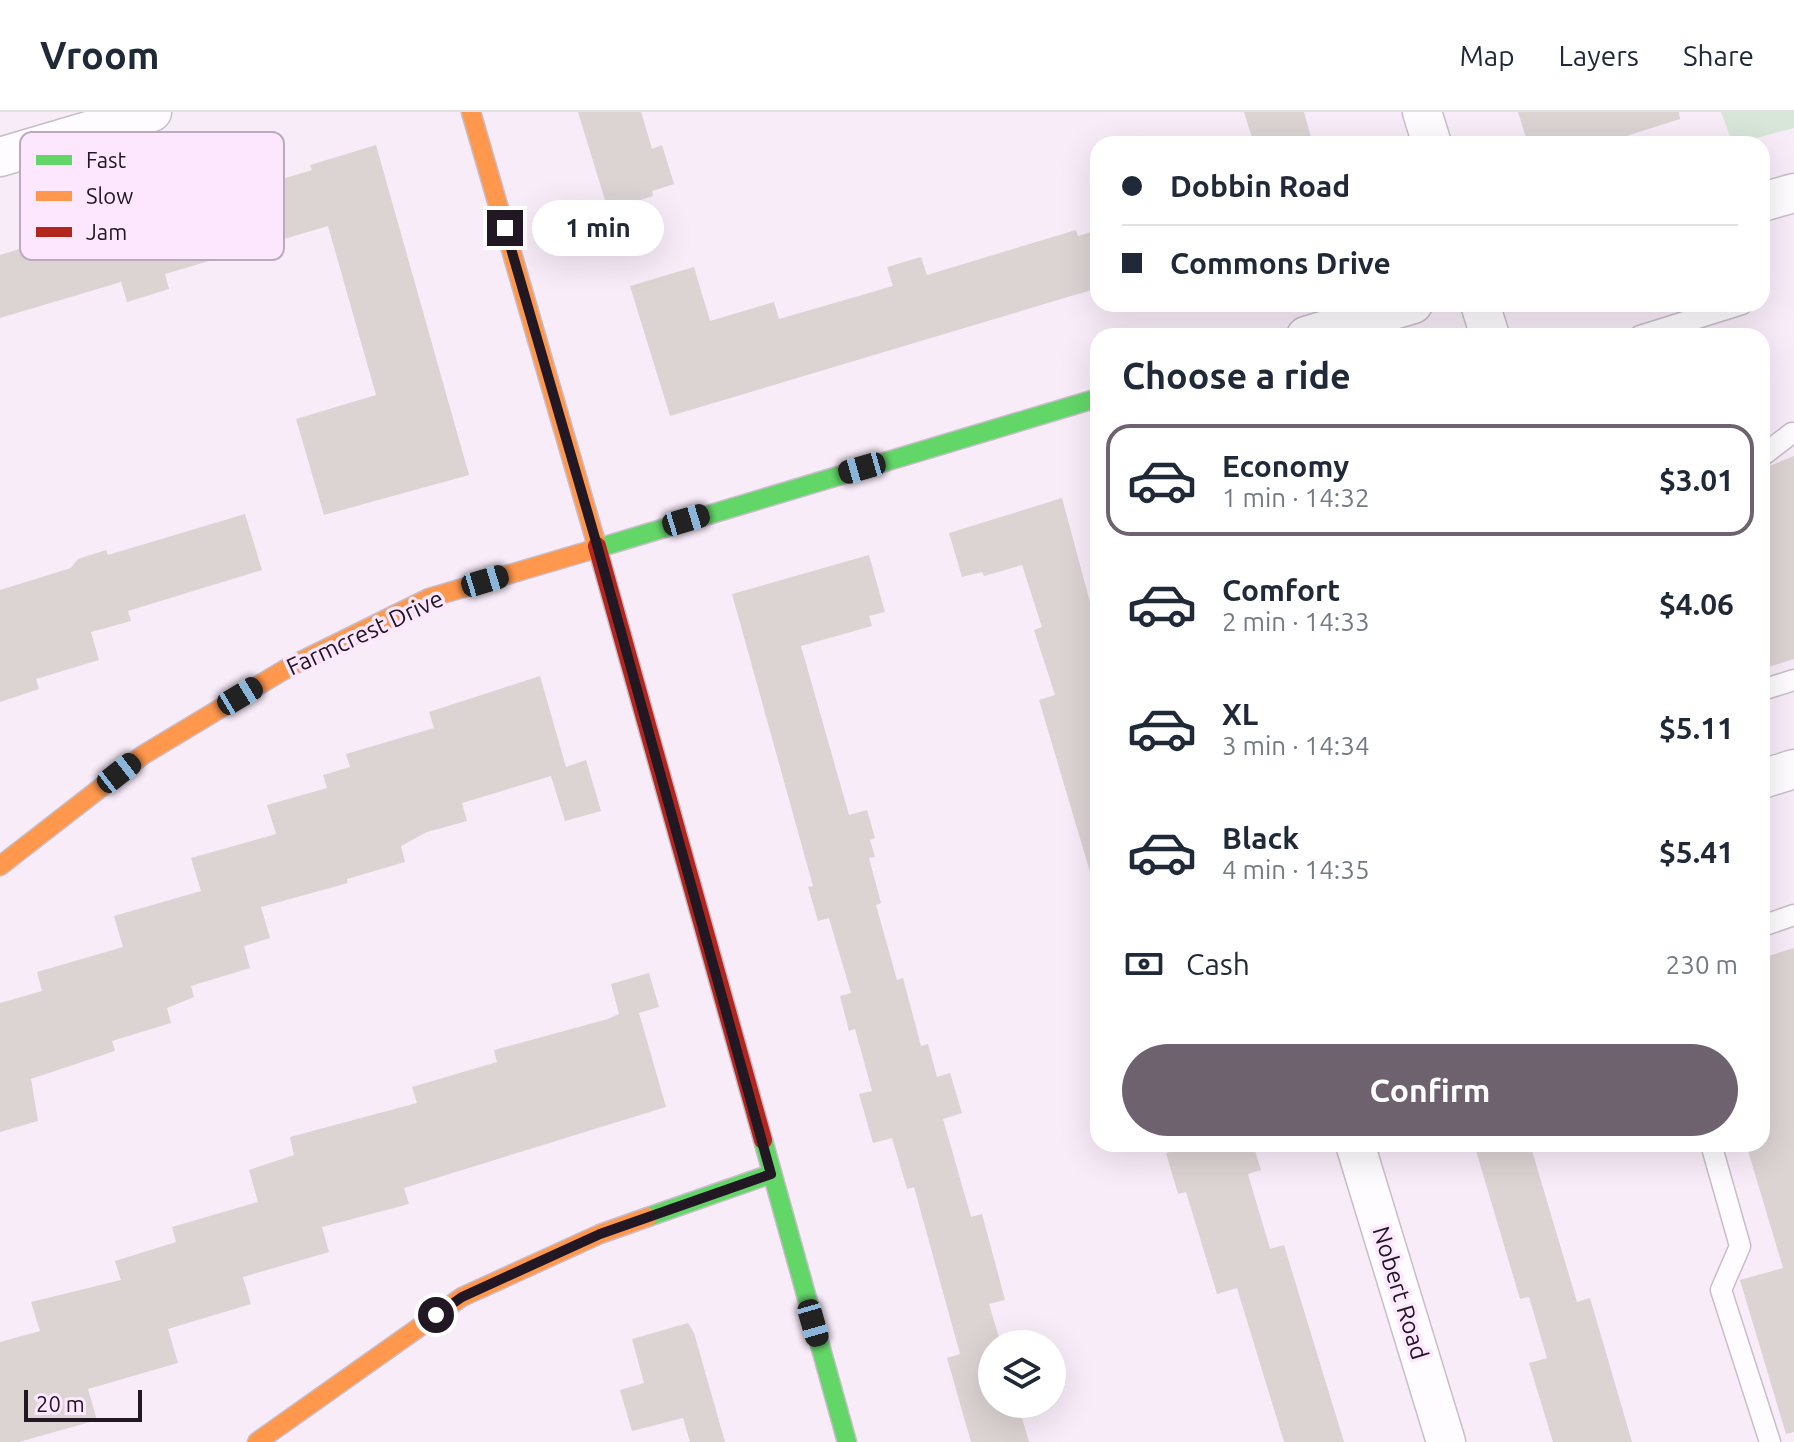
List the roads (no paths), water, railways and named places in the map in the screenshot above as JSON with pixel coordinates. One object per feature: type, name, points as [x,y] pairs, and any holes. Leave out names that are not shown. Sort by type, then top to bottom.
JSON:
[{"type":"street","points":[[84,132],[152,112]]},
{"type":"street","points":[[471,112],[597,545],[847,1442]]},
{"type":"street","points":[[1422,112],[1430,136]]},
{"type":"street","points":[[0,157],[20,151]]},
{"type":"street","points":[[1770,200],[1794,193]]},
{"type":"street","points":[[1333,328],[1386,312]]},
{"type":"street","name":"Farmcrest Drive","points":[[0,866],[143,755],[289,667],[429,598],[597,545],[1090,400]]},
{"type":"street","points":[[1770,776],[1794,769]]},
{"type":"street","name":"Nobert Road","points":[[1357,1152],[1446,1442]]},
{"type":"street","points":[[257,1442],[462,1297],[600,1234],[771,1174]]},
{"type":"lane","points":[[1666,328],[1716,312]]},
{"type":"lane","points":[[1770,439],[1792,433],[1770,450]]},
{"type":"lane","points":[[1770,688],[1794,680]]},
{"type":"lane","points":[[1770,923],[1794,915]]},
{"type":"lane","points":[[1713,1152],[1740,1246],[1721,1290],[1770,1442]]}]
